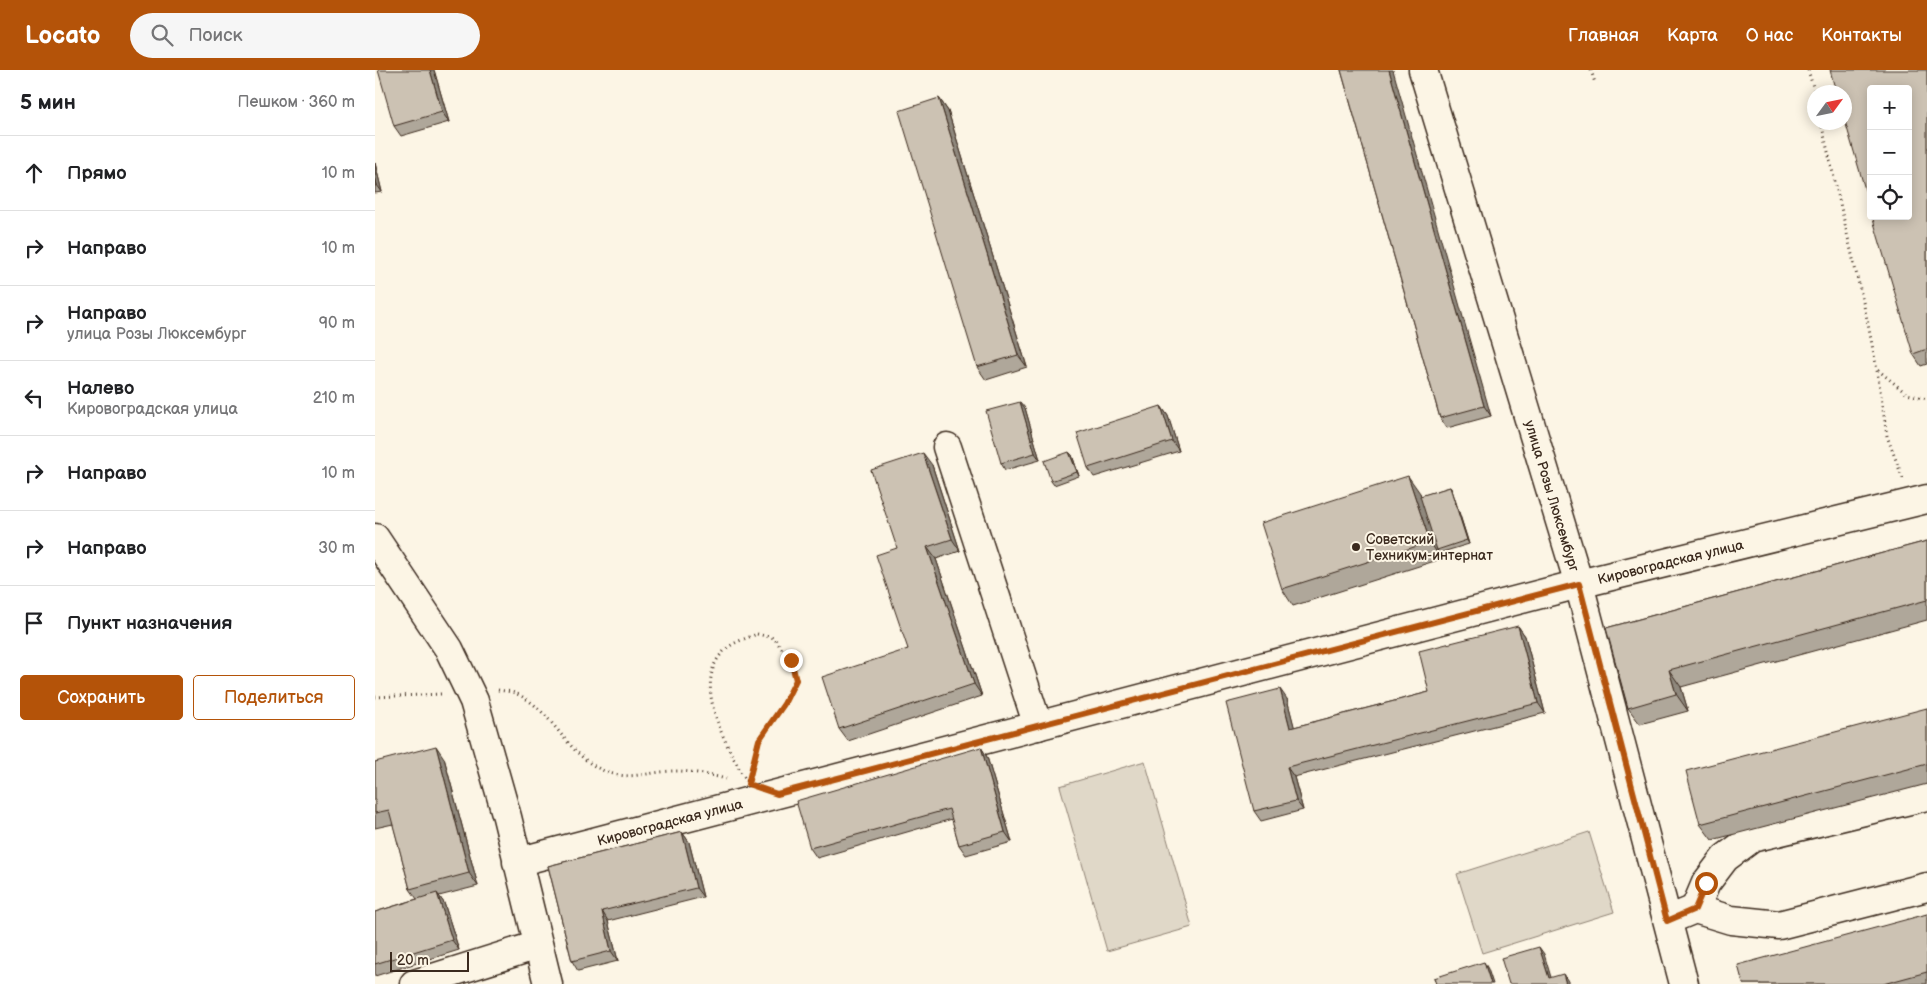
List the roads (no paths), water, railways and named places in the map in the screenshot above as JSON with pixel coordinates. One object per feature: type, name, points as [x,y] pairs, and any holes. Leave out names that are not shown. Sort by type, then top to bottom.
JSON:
[{"type":"street","name":"улица Розы Люксембург","points":[[1423,70],[1579,584],[1684,984]]},
{"type":"street","points":[[947,448],[1038,726]]},
{"type":"street","name":"Кировоградская улица","points":[[517,862],[1579,584],[1919,501]]},
{"type":"street","points":[[375,538],[449,649],[474,701],[497,781],[548,984]]},
{"type":"street","points":[[1695,909],[1706,883],[1725,858],[1752,838],[1927,796]]},
{"type":"street","points":[[1667,921],[1695,909],[1731,920],[1779,925],[1927,887]]},
{"type":"street","points":[[414,984],[538,945]]},
{"type":"place","name":"Советский Техникум-интернат","points":[[1356,547]]}]
